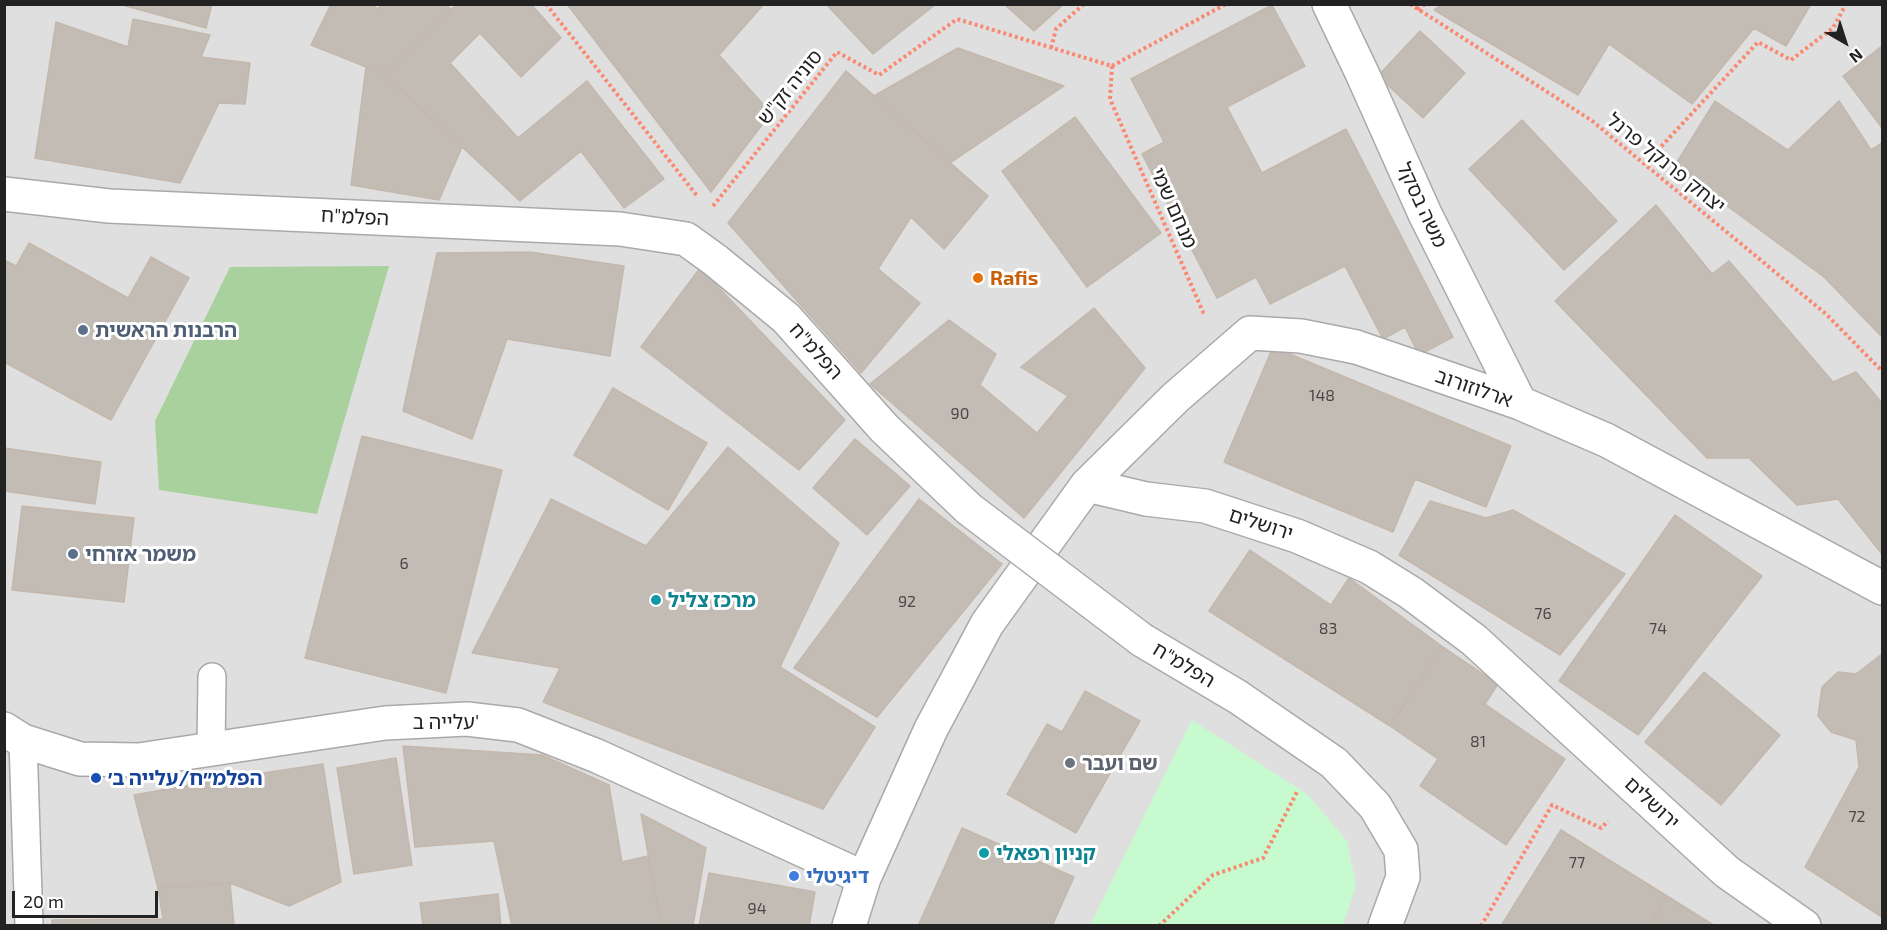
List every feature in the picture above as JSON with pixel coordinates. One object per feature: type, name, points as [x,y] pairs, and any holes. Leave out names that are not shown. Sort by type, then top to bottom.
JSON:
[{"type":"street","name":"משה בסקל","points":[[1329,4],[1425,214],[1520,403]]},
{"type":"street","name":"הפלמ\"ח","points":[[4,194],[109,206],[620,229],[686,239],[786,318],[884,428],[969,509],[1142,640],[1238,697],[1334,763],[1375,806],[1401,850],[1403,877],[1385,926]]},
{"type":"street","name":"ארלוזורוב","points":[[1250,333],[1301,336],[1356,347],[1520,403],[1606,440],[1882,588]]},
{"type":"street","points":[[849,926],[864,878],[931,729],[987,624],[1088,485],[1175,398],[1250,333]]},
{"type":"street","name":"ירושלים","points":[[1088,485],[1146,499],[1205,506],[1297,536],[1369,567],[1411,593],[1474,640],[1727,872],[1804,926]]},
{"type":"street","name":"עלייה ב'","points":[[14,735],[80,759],[139,760],[385,723],[467,719],[518,724],[597,756],[864,878]]},
{"type":"lane","points":[[211,748],[212,677]]},
{"type":"lane","points":[[14,735],[29,926]]},
{"type":"path","points":[[546,4],[709,210]]},
{"type":"path","points":[[1051,48],[1056,29],[1084,4]]},
{"type":"path","points":[[1112,66],[1226,4]]},
{"type":"path","name":"יצחק פרנקל פרנל","points":[[1410,4],[1591,120],[1826,314],[1882,371]]},
{"type":"path","points":[[1418,10],[1425,4]]},
{"type":"path","points":[[1645,164],[1758,42],[1791,60],[1833,28],[1846,4]]},
{"type":"path","name":"סוניה זק\"ש","points":[[686,239],[837,52],[879,75],[957,19],[1112,66]]},
{"type":"path","name":"מנחם שמי","points":[[1112,66],[1110,99],[1203,312],[1250,333]]},
{"type":"path","points":[[1159,926],[1213,875],[1263,858],[1318,752]]},
{"type":"path","points":[[1481,926],[1552,805],[1601,828]]},
{"type":"shaded area","points":[[5,5],[1882,5],[1882,925],[5,925]]},
{"type":"green space","points":[[389,266],[317,514],[159,490],[155,421],[230,267]]},
{"type":"green space","points":[[1192,720],[1307,794],[1347,841],[1356,885],[1343,925],[1090,925]]},
{"type":"building","points":[[119,4],[212,4],[206,28]]},
{"type":"building","points":[[331,4],[371,4],[378,9],[382,4],[445,4],[452,10],[384,74],[311,45]]},
{"type":"building","points":[[457,4],[531,4],[561,38],[521,77],[480,33],[450,63],[518,138],[587,81],[664,179],[624,208],[581,151],[520,201],[384,74]]},
{"type":"building","points":[[567,4],[764,4],[719,55],[771,113],[711,192]]},
{"type":"building","points":[[826,4],[936,4],[873,54]]},
{"type":"building","points":[[1004,4],[1064,4],[1034,31]]},
{"type":"building","points":[[1442,4],[1811,4],[1786,46],[1754,28],[1692,104],[1609,44],[1578,95],[1434,10]]},
{"type":"building","points":[[1272,5],[1305,66],[1227,107],[1262,173],[1346,129],[1453,337],[1419,355],[1405,327],[1383,339],[1345,266],[1270,304],[1256,277],[1217,298],[1142,154],[1164,142],[1131,79]]},
{"type":"building","points":[[133,19],[210,35],[201,57],[250,63],[245,104],[219,103],[180,183],[35,158],[56,22],[128,47]]},
{"type":"building","points":[[1420,31],[1465,73],[1423,118],[1378,76]]},
{"type":"building","points":[[1882,46],[1882,128],[1843,76]]},
{"type":"building","points":[[958,48],[1064,86],[950,163],[874,96]]},
{"type":"building","points":[[366,67],[384,74],[462,147],[439,200],[351,185]]},
{"type":"building","points":[[846,71],[988,196],[944,249],[911,217],[878,269],[920,303],[861,373],[728,223]]},
{"type":"building","points":[[1715,101],[1788,150],[1839,101],[1871,150],[1882,143],[1882,337],[1824,277],[1674,167]]},
{"type":"building","points":[[1075,117],[1161,233],[1087,287],[1002,171]]},
{"type":"building","points":[[1522,120],[1617,221],[1564,270],[1469,169]]},
{"type":"building","points":[[1656,205],[1712,274],[1729,261],[1833,382],[1856,372],[1882,403],[1882,554],[1838,499],[1797,505],[1749,458],[1707,458],[1555,301]]},
{"type":"building","name":"הרבנות הראשית","points":[[29,243],[128,298],[151,257],[189,278],[111,420],[4,362],[4,260],[16,266]]},
{"type":"building","points":[[530,252],[624,266],[610,356],[507,339],[472,439],[403,411],[437,253]]},
{"type":"building","points":[[700,268],[845,420],[799,470],[641,347]]},
{"type":"building","points":[[1094,308],[1145,368],[1024,518],[870,384],[949,320],[996,354],[980,385],[1037,433],[1068,396],[1021,367]]},
{"type":"building","points":[[1273,347],[1511,446],[1486,507],[1415,479],[1393,532],[1224,462]]},
{"type":"building","points":[[613,388],[707,443],[668,510],[574,455]]},
{"type":"building","points":[[362,436],[502,470],[446,693],[305,658]]},
{"type":"building","points":[[855,439],[910,486],[867,535],[813,488]]},
{"type":"building","name":"מרכז צליל","points":[[728,447],[839,543],[780,667],[875,727],[823,809],[543,702],[560,668],[472,653],[551,499],[646,546]]},
{"type":"building","points":[[4,448],[101,462],[95,504],[4,491]]},
{"type":"building","points":[[919,499],[1002,564],[877,717],[794,668]]},
{"type":"building","points":[[1430,501],[1486,518],[1513,510],[1625,574],[1560,655],[1399,555]]},
{"type":"building","name":"משמר אזרחי","points":[[22,506],[134,518],[124,602],[12,590]]},
{"type":"building","points":[[1675,515],[1762,576],[1638,735],[1559,681]]},
{"type":"building","points":[[1250,550],[1331,605],[1349,578],[1443,647],[1390,726],[1209,611]]},
{"type":"building","points":[[1443,647],[1498,684],[1485,704],[1565,759],[1506,845],[1420,786],[1438,759],[1390,726]]},
{"type":"building","points":[[1882,654],[1882,917],[1805,867],[1859,767],[1856,740],[1831,732],[1818,716],[1822,687],[1838,672],[1856,674]]},
{"type":"building","points":[[1704,672],[1780,735],[1721,805],[1645,742]]},
{"type":"building","name":"שם ועבר","points":[[1085,691],[1140,721],[1076,833],[1007,794],[1047,724],[1062,732]]},
{"type":"building","points":[[403,746],[542,755],[609,785],[622,862],[648,856],[661,926],[512,926],[494,841],[415,847]]},
{"type":"building","points":[[396,758],[412,865],[354,874],[337,768]]},
{"type":"building","points":[[323,764],[341,882],[289,906],[230,883],[158,888],[134,795]]},
{"type":"building","points":[[641,814],[706,848],[693,926],[661,926]]},
{"type":"building","name":"קניון רפאלי","points":[[962,828],[1074,877],[1052,926],[918,926]]},
{"type":"building","points":[[1561,830],[1667,896],[1649,926],[1501,926]]},
{"type":"building","points":[[709,873],[815,892],[809,926],[699,926]]},
{"type":"building","points":[[230,883],[234,926],[52,926],[52,920],[163,919],[158,888]]},
{"type":"building","points":[[498,894],[501,926],[423,926],[420,903]]},
{"type":"building","points":[[1667,896],[1715,926],[1649,926]]},
{"type":"place","name":"Rafis","points":[[978,278]]},
{"type":"place","name":"הרבנות הראשית","points":[[83,330]]},
{"type":"place","name":"משמר אזרחי","points":[[73,554]]},
{"type":"place","name":"מרכז צליל","points":[[656,600]]},
{"type":"place","name":"שם ועבר","points":[[1070,763]]},
{"type":"place","name":"הפלמ״ח/עלייה ב׳","points":[[96,778]]},
{"type":"place","name":"קניון רפאלי","points":[[984,853]]},
{"type":"place","name":"דיגיטלי","points":[[794,876]]}]
